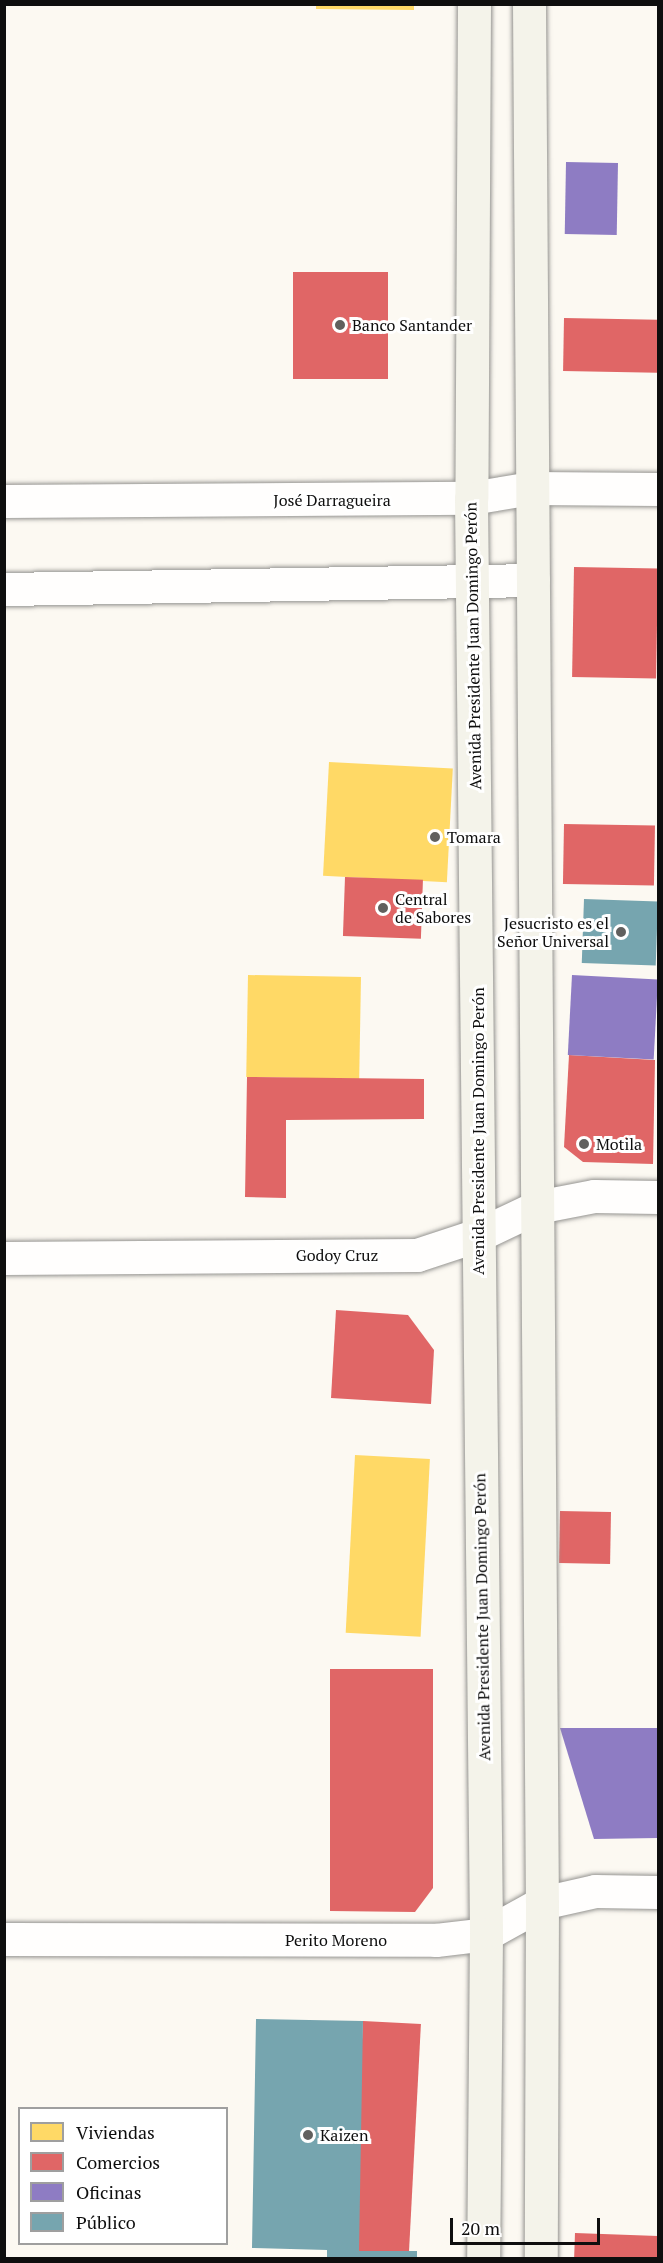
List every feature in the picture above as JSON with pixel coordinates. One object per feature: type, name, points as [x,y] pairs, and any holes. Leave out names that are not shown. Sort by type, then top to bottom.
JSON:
[{"type":"main road","name":"Avenida Presidente Juan Domingo Perón","points":[[474,4],[471,498],[474,580],[478,1235],[486,1934],[483,2259]]},
{"type":"main road","points":[[529,4],[542,1903],[541,2259]]},
{"type":"street","name":"José Darragueira","points":[[4,501],[471,498],[531,488],[658,489]]},
{"type":"street","points":[[4,589],[533,580]]},
{"type":"street","name":"Godoy Cruz","points":[[4,1257],[417,1255],[478,1235],[537,1207],[594,1196],[658,1197]]},
{"type":"street","name":"Perito Moreno","points":[[4,1939],[436,1940],[486,1934],[542,1903],[595,1891],[658,1892]]},
{"type":"building: Viviendas","points":[[316,4],[414,4],[414,10],[316,9]]},
{"type":"building: Viviendas","points":[[329,762],[453,768],[447,882],[323,876]]},
{"type":"building: Viviendas","points":[[248,975],[361,977],[359,1079],[246,1077]]},
{"type":"building: Viviendas","points":[[355,1455],[430,1459],[421,1637],[346,1633]]},
{"type":"building: Comercios","name":"Banco Santander","points":[[293,272],[388,272],[388,379],[293,379]]},
{"type":"building: Comercios","points":[[564,318],[658,320],[657,373],[563,371]]},
{"type":"building: Comercios","points":[[574,567],[658,568],[656,678],[572,677]]},
{"type":"building: Comercios","points":[[564,824],[655,826],[654,886],[563,884]]},
{"type":"building: Comercios","name":"Central de Sabores","points":[[345,877],[423,880],[421,939],[343,936]]},
{"type":"building: Comercios","points":[[569,1055],[655,1060],[653,1164],[583,1162],[564,1147]]},
{"type":"building: Comercios","points":[[247,1077],[424,1079],[424,1119],[286,1120],[286,1198],[245,1197]]},
{"type":"building: Comercios","points":[[336,1310],[408,1315],[434,1350],[431,1404],[331,1398]]},
{"type":"building: Comercios","points":[[560,1511],[611,1512],[610,1564],[559,1563]]},
{"type":"building: Comercios","points":[[330,1669],[433,1669],[433,1888],[415,1912],[330,1911]]},
{"type":"building: Comercios","points":[[363,2021],[421,2024],[409,2254],[351,2251]]},
{"type":"building: Comercios","points":[[575,2233],[658,2236],[657,2258],[574,2258]]},
{"type":"building: Oficinas","points":[[566,162],[618,163],[617,235],[565,234]]},
{"type":"building: Oficinas","points":[[572,975],[658,980],[654,1059],[568,1055]]},
{"type":"building: Oficinas","points":[[560,1728],[658,1728],[658,1838],[594,1839]]},
{"type":"building: Público","name":"Jesucristo es el Señor Universal","points":[[584,899],[658,902],[656,966],[582,963]]},
{"type":"building: Público","name":"Kaizen","points":[[256,2019],[363,2021],[359,2251],[417,2251],[417,2258],[327,2258],[327,2250],[252,2248]]},
{"type":"place","name":"Banco Santander","points":[[340,325]]},
{"type":"place","name":"Tomara","points":[[435,837]]},
{"type":"place","name":"Central de Sabores","points":[[383,908]]},
{"type":"place","name":"Jesucristo es el Señor Universal","points":[[621,932]]},
{"type":"place","name":"Motila","points":[[584,1144]]},
{"type":"place","name":"Kaizen","points":[[308,2135]]}]
